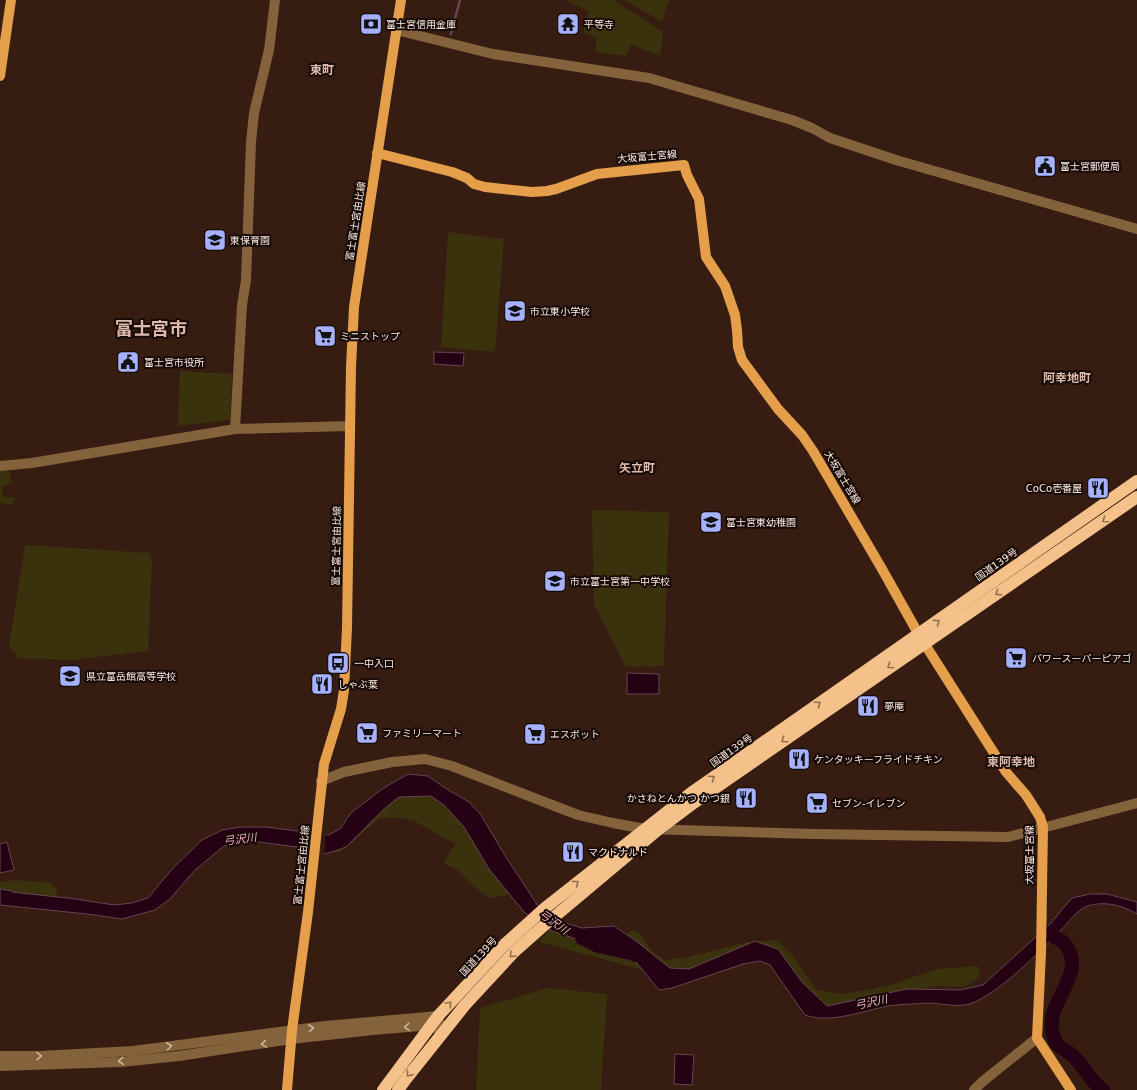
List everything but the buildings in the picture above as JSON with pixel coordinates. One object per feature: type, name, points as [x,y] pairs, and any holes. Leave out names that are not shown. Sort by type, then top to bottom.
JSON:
[{"type":"highway","name":"国道139号","points":[[398,1090],[465,1005],[514,952],[659,829],[694,802],[921,639],[988,584],[1137,481]]},
{"type":"highway","name":"国道139号","points":[[383,1090],[435,1020],[505,944],[545,908],[645,829],[691,793],[1137,497]]},
{"type":"main road","points":[[0,76],[3,34],[11,0]]},
{"type":"main road","name":"富士富士宮由比線","points":[[287,1090],[292,1035],[308,912],[321,781],[324,764],[341,709],[344,690],[347,621],[352,336],[354,307],[401,0]]},
{"type":"main road","name":"大坂富士宮線","points":[[377,154],[452,172],[468,178],[474,184],[485,188],[532,192],[556,189],[597,174],[684,165],[700,199],[706,257],[725,286],[735,315],[738,347],[742,360],[778,409],[802,435],[813,451],[879,562],[921,639],[1006,772],[1026,795],[1040,817],[1043,827],[1041,953],[1037,1038]]},
{"type":"main road","points":[[1037,1038],[1071,1090]]},
{"type":"street","points":[[235,429],[242,305],[246,280],[253,120],[269,50],[275,0]]},
{"type":"street","points":[[396,30],[493,54],[649,78],[792,120],[812,128],[830,138],[896,160],[1137,228]]},
{"type":"street","points":[[0,466],[32,463],[235,429],[350,426]]},
{"type":"street","points":[[321,781],[351,771],[392,762],[425,759],[452,766],[578,815],[645,829],[814,834],[1008,837],[1137,803]]},
{"type":"street","points":[[0,1056],[40,1056],[119,1052],[292,1035],[373,1030],[435,1020],[442,1034]]},
{"type":"street","points":[[0,1066],[121,1062],[179,1056],[292,1035]]},
{"type":"street","points":[[974,1090],[1037,1038]]},
{"type":"shaded area","points":[[566,0],[614,0],[663,32],[660,55],[631,45],[626,56],[595,52],[597,38],[583,33],[589,12]]},
{"type":"shaded area","points":[[624,0],[669,0],[662,22]]},
{"type":"shaded area","points":[[448,232],[504,239],[495,352],[441,347]]},
{"type":"shaded area","points":[[180,371],[232,374],[230,420],[178,426]]},
{"type":"shaded area","points":[[0,471],[9,471],[12,483],[1,486],[4,497],[15,498],[13,505],[0,503]]},
{"type":"shaded area","points":[[592,510],[669,512],[664,666],[626,667],[594,605]]},
{"type":"shaded area","points":[[25,545],[149,553],[152,562],[148,651],[72,660],[18,658],[9,646]]},
{"type":"shaded area","points":[[407,793],[435,797],[457,817],[511,882],[509,895],[490,898],[473,886],[456,869],[443,863],[456,844],[414,821],[401,818],[380,818],[340,852],[328,852],[388,802]]},
{"type":"shaded area","points":[[15,880],[51,883],[56,889],[58,899],[0,895],[0,882]]},
{"type":"shaded area","points":[[554,923],[619,937],[633,930],[641,934],[652,951],[665,960],[687,957],[747,942],[777,940],[794,957],[816,990],[844,994],[887,986],[937,969],[978,966],[980,976],[964,987],[935,986],[824,1014],[774,962],[747,958],[664,984],[639,969],[539,942]]},
{"type":"shaded area","points":[[547,988],[607,994],[601,1090],[476,1090],[480,1008]]},
{"type":"water","points":[[434,352],[464,353],[463,366],[434,364]]},
{"type":"water","points":[[627,673],[659,674],[659,694],[627,694]]},
{"type":"water","points":[[408,774],[428,776],[469,802],[481,815],[504,854],[538,906],[565,923],[582,928],[614,926],[670,968],[689,969],[755,941],[778,949],[802,982],[827,1006],[907,989],[960,990],[983,985],[1050,924],[1072,898],[1090,894],[1107,894],[1137,902],[1137,914],[1112,904],[1098,904],[1085,907],[1076,914],[1042,950],[1010,979],[987,995],[970,1004],[958,1005],[927,1003],[898,1005],[846,1016],[825,1018],[815,1017],[805,1015],[770,965],[760,961],[743,964],[672,988],[659,990],[636,962],[618,951],[552,931],[524,912],[489,869],[464,827],[445,806],[431,796],[399,797],[384,809],[346,847],[332,852],[322,854],[304,848],[244,840],[224,846],[195,870],[170,899],[155,910],[122,919],[0,905],[0,889],[12,892],[114,905],[132,903],[148,898],[173,868],[202,840],[222,830],[240,827],[266,827],[328,835],[340,829],[351,813],[382,789]]},
{"type":"water","points":[[7,842],[14,870],[0,873],[0,844]]},
{"type":"water","points":[[675,1054],[694,1055],[692,1085],[674,1084]]},
{"type":"pier","points":[[307,830],[326,833],[324,856],[304,851]]},
{"type":"waterway","points":[[451,34],[460,0]]},
{"type":"waterway","points":[[1046,933],[1059,939],[1065,944],[1071,955],[1072,966],[1069,977],[1054,1011],[1052,1022],[1053,1034],[1058,1045],[1075,1057],[1092,1080],[1103,1090]]},
{"type":"waterway","name":"弓沢川","points":[[582,938],[598,946],[636,955]]},
{"type":"place","name":"富士宮信用金庫","points":[[371,24]]},
{"type":"place","name":"平等寺","points":[[568,24]]},
{"type":"place","name":"富士宮郵便局","points":[[1045,166]]},
{"type":"place","name":"東保育園","points":[[215,240]]},
{"type":"place","name":"市立東小学校","points":[[515,311]]},
{"type":"place","name":"ミニストップ","points":[[325,336]]},
{"type":"place","name":"富士宮市役所","points":[[128,362]]},
{"type":"place","name":"CoCo壱番屋","points":[[1098,488]]},
{"type":"place","name":"富士宮東幼稚園","points":[[711,522]]},
{"type":"place","name":"市立富士宮第一中学校","points":[[555,581]]},
{"type":"place","name":"パワースーパーピアゴ","points":[[1016,658]]},
{"type":"place","name":"一中入口","points":[[338,663]]},
{"type":"place","name":"県立富岳館高等学校","points":[[70,676]]},
{"type":"place","name":"しゃぶ葉","points":[[322,684]]},
{"type":"place","name":"夢庵","points":[[868,706]]},
{"type":"place","name":"ファミリーマート","points":[[367,733]]},
{"type":"place","name":"エスポット","points":[[535,734]]},
{"type":"place","name":"ケンタッキーフライドチキン","points":[[799,759]]},
{"type":"place","name":"かさねとんかつ かつ銀","points":[[746,798]]},
{"type":"place","name":"セブン-イレブン","points":[[817,803]]},
{"type":"place","name":"マクドナルド","points":[[573,852]]},
{"type":"district","name":"東町","points":[[322,70]]},
{"type":"district","name":"富士宮市","points":[[151,329]]},
{"type":"district","name":"阿幸地町","points":[[1067,378]]},
{"type":"district","name":"矢立町","points":[[637,468]]},
{"type":"district","name":"東阿幸地","points":[[1011,762]]}]
